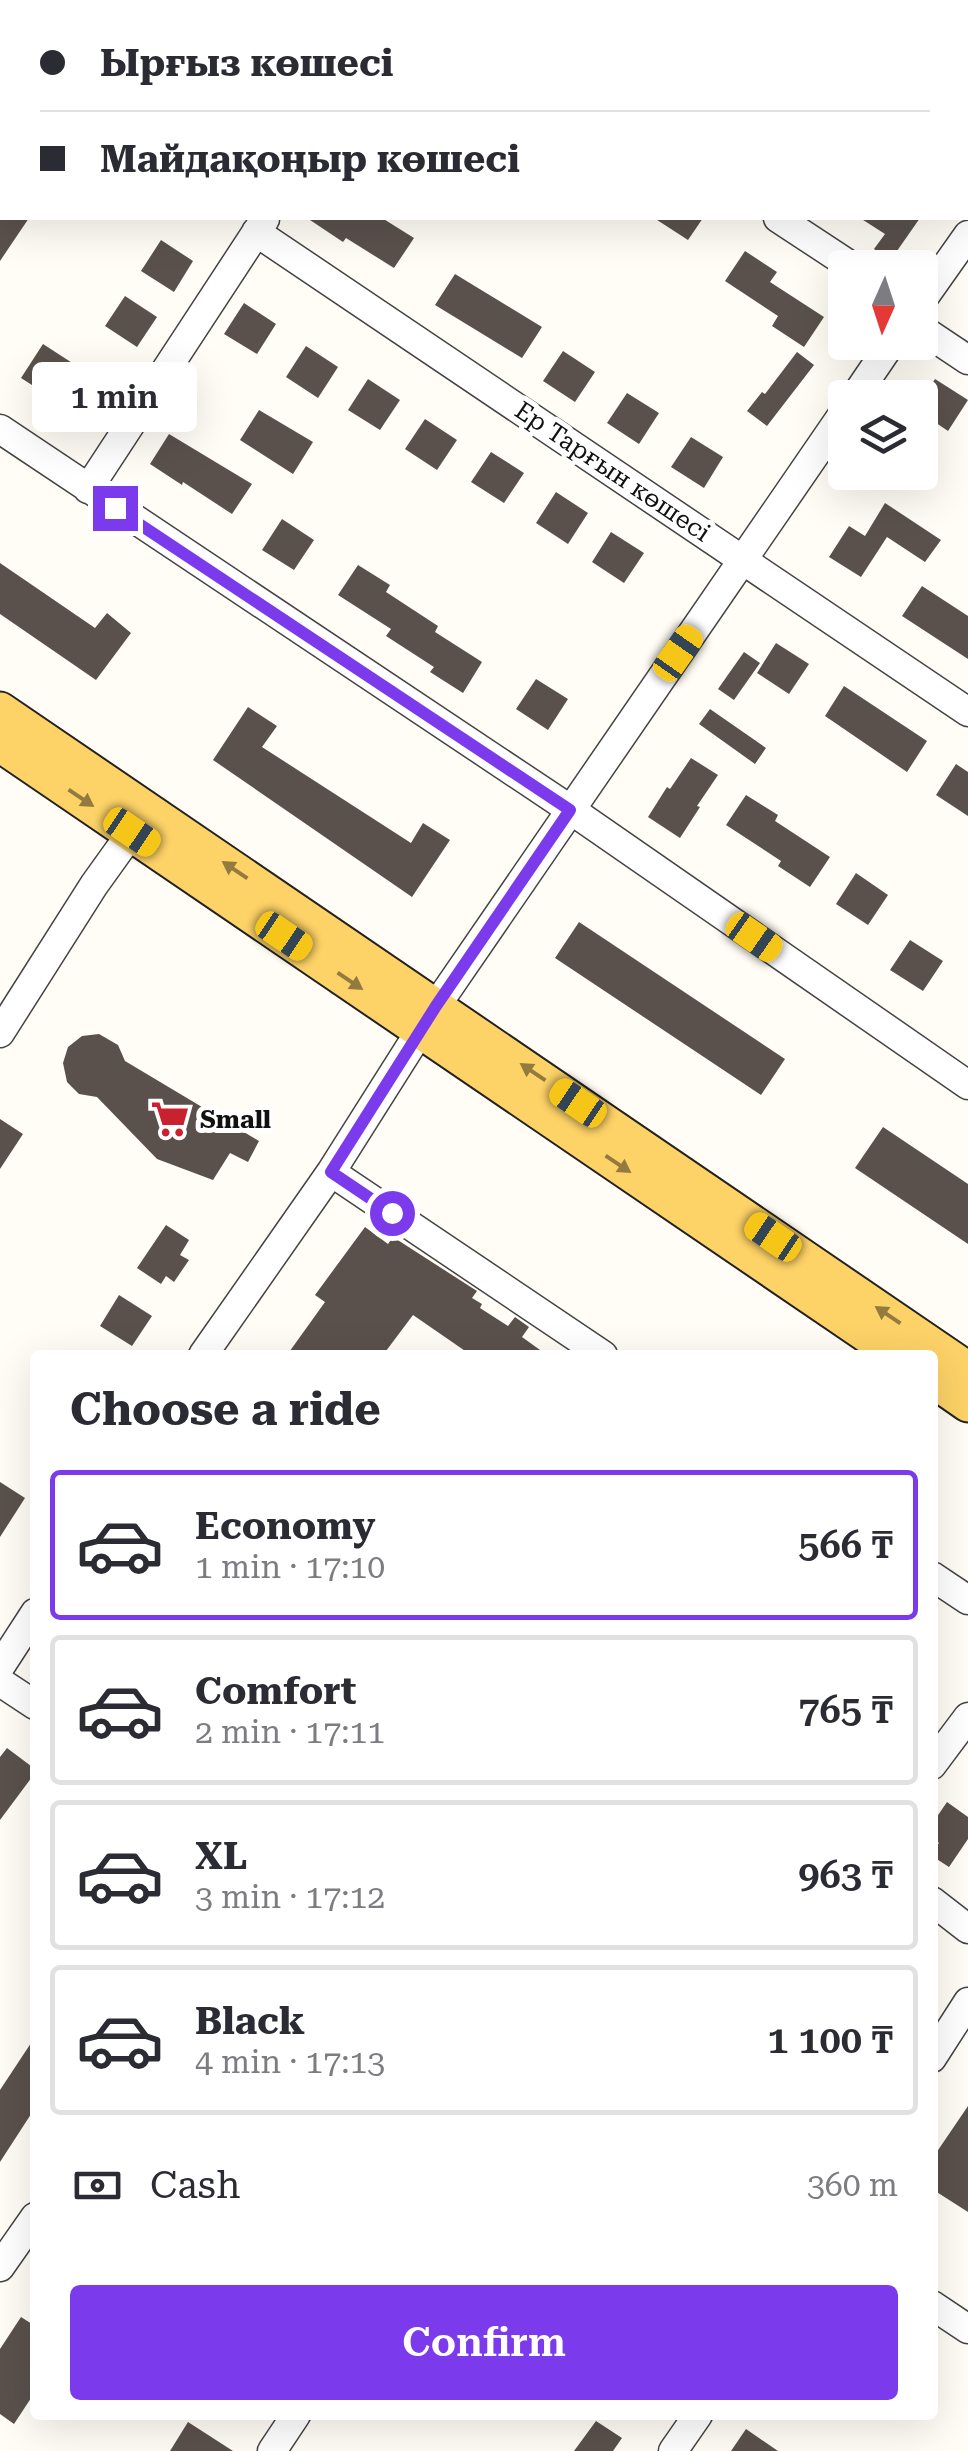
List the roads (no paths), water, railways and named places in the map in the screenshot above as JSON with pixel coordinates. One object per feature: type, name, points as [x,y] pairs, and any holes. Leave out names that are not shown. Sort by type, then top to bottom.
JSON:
[{"type":"main road","points":[[0,710],[890,1350]]},
{"type":"main road","points":[[0,744],[937,1350]]},
{"type":"main road","points":[[938,1350],[968,1370]]},
{"type":"main road","points":[[938,1383],[968,1404]]},
{"type":"street","points":[[781,220],[828,251]]},
{"type":"street","points":[[88,490],[261,225]]},
{"type":"street","name":"Ер Тарғын көшесі","points":[[261,225],[968,712]]},
{"type":"street","points":[[938,278],[968,235]]},
{"type":"street","points":[[938,340],[968,360]]},
{"type":"street","points":[[0,429],[570,810],[968,1086]]},
{"type":"street","points":[[206,1350],[828,436]]},
{"type":"street","points":[[0,1033],[132,832]]},
{"type":"street","points":[[331,1172],[596,1350]]},
{"type":"street","points":[[938,1580],[968,1600]]},
{"type":"street","points":[[0,1667],[30,1621]]},
{"type":"street","points":[[0,1682],[30,1703]]},
{"type":"street","points":[[938,1757],[968,1717]]},
{"type":"street","points":[[938,1906],[968,1929]]},
{"type":"street","points":[[938,2049],[968,2002]]},
{"type":"street","points":[[0,2268],[30,2223]]},
{"type":"street","points":[[938,2309],[968,2329]]},
{"type":"street","points":[[272,2451],[293,2420]]},
{"type":"street","points":[[674,2451],[695,2420]]},
{"type":"place","name":"Small","points":[[170,1119]]}]
